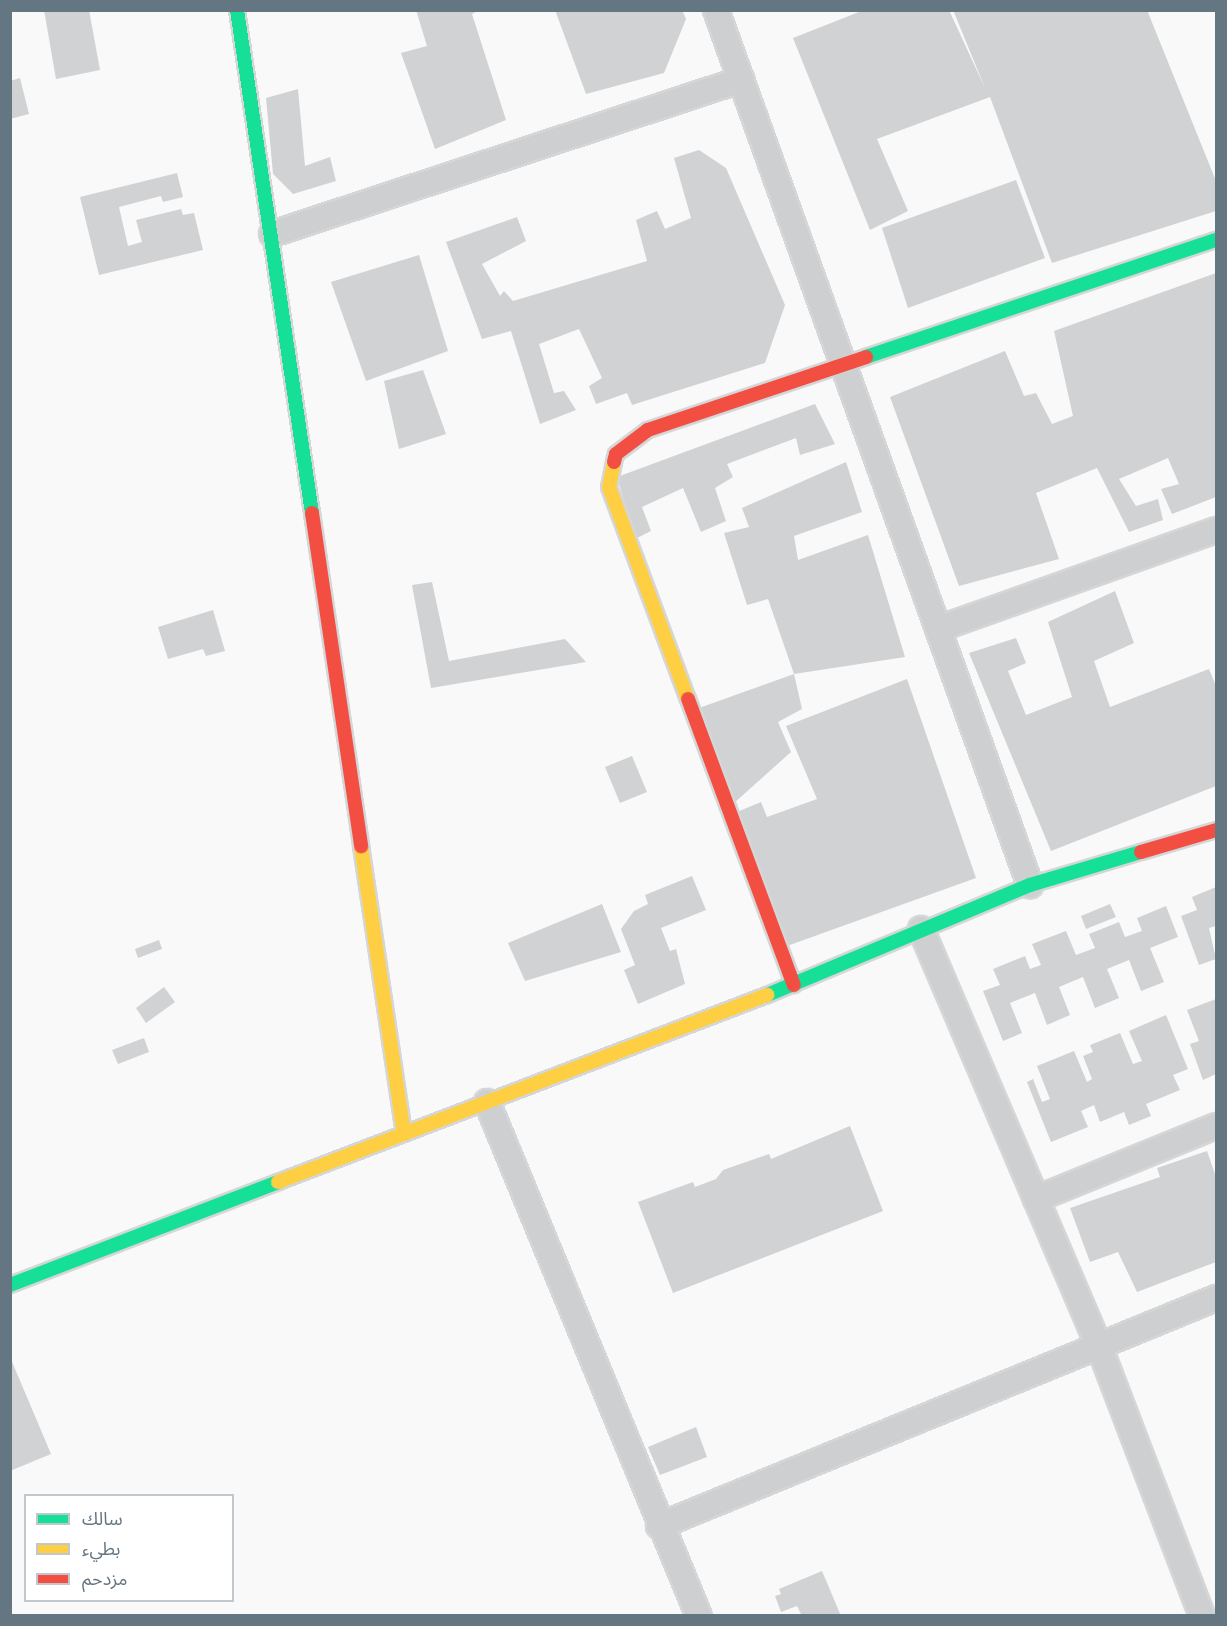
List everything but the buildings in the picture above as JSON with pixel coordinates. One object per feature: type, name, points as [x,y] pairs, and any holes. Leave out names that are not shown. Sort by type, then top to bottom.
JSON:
[{"type":"street","points":[[237,10],[404,1134]]},
{"type":"street","points":[[716,10],[1030,885]]},
{"type":"street","points":[[272,234],[741,80]]},
{"type":"street","points":[[794,985],[609,487],[616,454],[648,430],[1216,240]]},
{"type":"street","points":[[938,629],[1216,530]]},
{"type":"street","points":[[10,1285],[794,985],[921,929],[1030,885],[1216,830]]},
{"type":"street","points":[[921,929],[1099,1346],[1202,1616]]},
{"type":"street","points":[[487,1102],[659,1526],[699,1616]]},
{"type":"street","points":[[1036,1198],[1216,1126]]},
{"type":"street","points":[[659,1526],[1216,1298]]},
{"type":"traffic: fast","points":[[237,10],[312,513]]},
{"type":"traffic: fast","points":[[866,357],[1216,240]]},
{"type":"traffic: fast","points":[[767,995],[1030,885],[1141,852]]},
{"type":"traffic: fast","points":[[10,1285],[278,1182]]},
{"type":"traffic: slow","points":[[614,462],[609,487],[688,699]]},
{"type":"traffic: slow","points":[[361,846],[404,1134]]},
{"type":"traffic: slow","points":[[278,1182],[767,995]]},
{"type":"traffic: jam","points":[[614,462],[616,454],[648,430],[866,357]]},
{"type":"traffic: jam","points":[[312,513],[361,846]]},
{"type":"traffic: jam","points":[[688,699],[794,985]]},
{"type":"traffic: jam","points":[[1141,852],[1216,830]]}]
